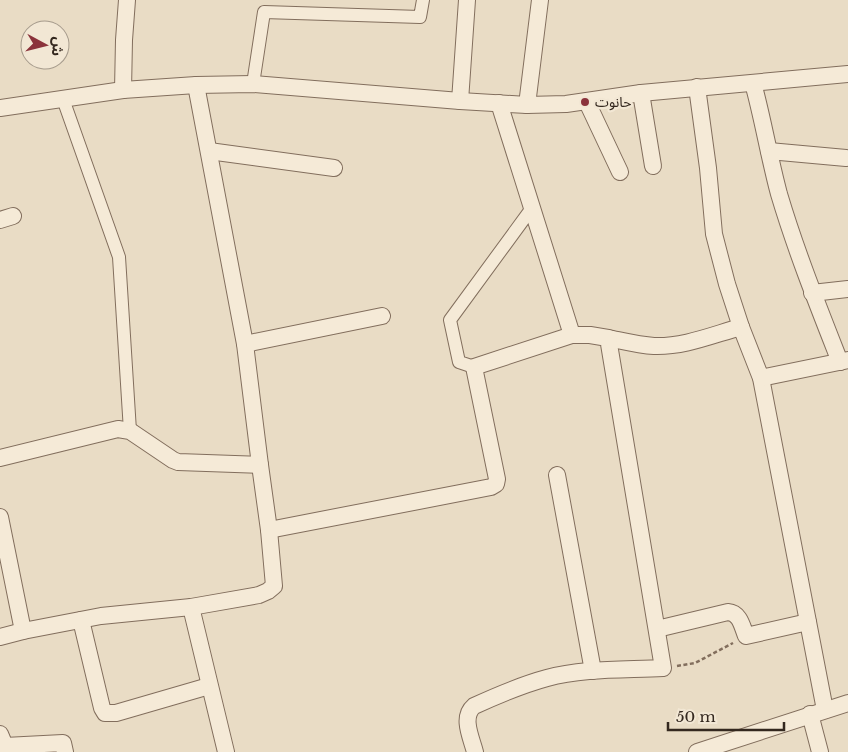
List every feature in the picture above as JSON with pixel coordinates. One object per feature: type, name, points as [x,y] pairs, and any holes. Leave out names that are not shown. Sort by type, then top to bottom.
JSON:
[{"type":"street","points":[[123,90],[124,40],[128,0]]},
{"type":"street","points":[[253,84],[264,12],[420,17],[423,0]]},
{"type":"street","points":[[460,101],[467,0]]},
{"type":"street","points":[[527,105],[540,0]]},
{"type":"street","points":[[0,108],[123,90],[196,85],[253,84],[498,104],[566,104],[640,93],[848,74]]},
{"type":"street","points":[[753,83],[762,113],[779,193],[812,293],[844,361],[761,378]]},
{"type":"street","points":[[0,637],[81,620],[191,607],[259,595],[274,586],[270,530],[260,465],[246,344],[196,85]]},
{"type":"street","points":[[696,88],[708,168],[714,234],[741,327],[761,378],[808,622],[818,712],[820,752]]},
{"type":"street","points":[[640,93],[653,166]]},
{"type":"street","points":[[63,99],[119,257],[130,431]]},
{"type":"street","points":[[587,102],[620,172]]},
{"type":"street","points":[[498,104],[572,334]]},
{"type":"street","points":[[209,151],[334,168]]},
{"type":"street","points":[[769,152],[846,158]]},
{"type":"street","points":[[532,208],[450,320],[459,362],[474,367],[572,334],[590,335],[653,346],[671,346],[741,327]]},
{"type":"street","points":[[812,293],[848,289]]},
{"type":"street","points":[[246,344],[382,316]]},
{"type":"street","points":[[475,752],[466,718],[469,710],[474,706],[515,688],[549,677],[593,671],[663,668],[608,338]]},
{"type":"street","points":[[270,530],[491,487],[496,484],[497,479],[492,450],[474,367]]},
{"type":"street","points":[[0,458],[118,429],[130,431],[172,460],[178,462],[260,465]]},
{"type":"street","points":[[557,475],[593,671]]},
{"type":"street","points":[[0,517],[23,631]]},
{"type":"street","points":[[191,607],[226,752]]},
{"type":"street","points":[[657,629],[728,612],[733,612],[737,616],[746,636],[808,622]]},
{"type":"street","points":[[81,620],[102,708],[105,713],[116,713],[209,686]]},
{"type":"street","points":[[697,752],[848,703]]},
{"type":"street","points":[[0,734],[5,746],[63,743],[66,752]]},
{"type":"path","points":[[663,668],[695,663],[746,636]]},
{"type":"place","name":"حانوت","points":[[585,102]]}]
